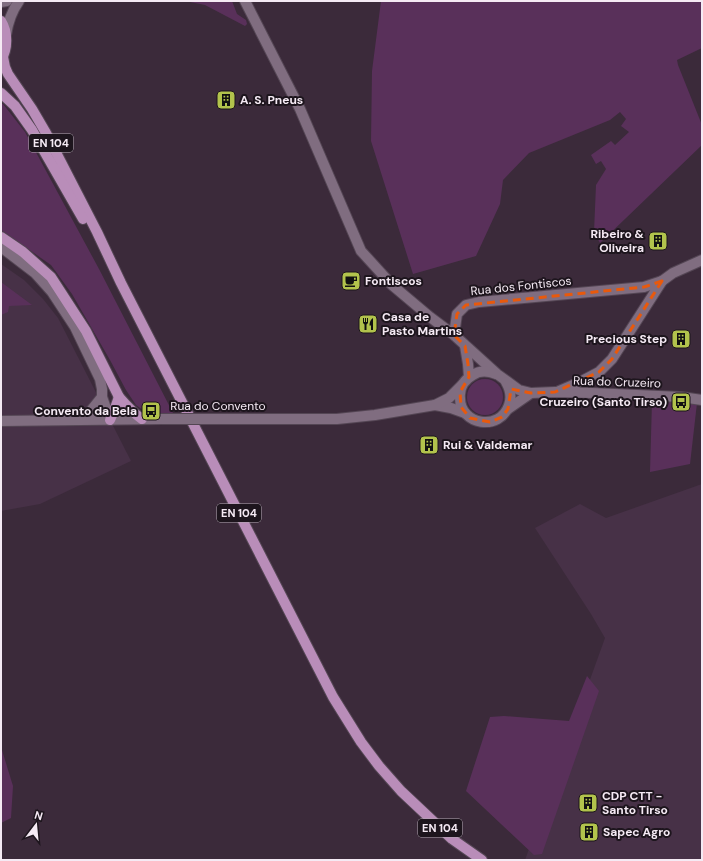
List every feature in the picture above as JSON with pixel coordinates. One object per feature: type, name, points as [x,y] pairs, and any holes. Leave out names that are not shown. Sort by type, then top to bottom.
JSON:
[{"type":"main road","points":[[1,21],[6,35],[6,46],[2,58]]},
{"type":"main road","name":"EN 104","points":[[2,58],[8,74],[32,109],[46,133],[97,232],[120,283]]},
{"type":"main road","name":"EN 104","points":[[1,93],[15,106],[32,130],[120,283],[333,697],[361,742],[401,792],[452,839],[482,860]]},
{"type":"main road","points":[[1,236],[23,252],[51,277],[86,331],[119,396],[142,419]]},
{"type":"main road","points":[[110,420],[119,396]]},
{"type":"street","points":[[1,2],[7,1]]},
{"type":"street","points":[[6,35],[10,17],[19,1]]},
{"type":"street","points":[[245,1],[300,108],[361,251],[392,285],[454,335],[501,377],[519,390],[531,393]]},
{"type":"street","points":[[1,247],[35,273],[52,292],[74,327],[100,379],[102,397],[110,420]]},
{"type":"street","name":"Rua dos Fontiscos","points":[[454,335],[457,314],[466,305],[479,302],[644,287],[662,281],[673,273],[702,260]]},
{"type":"street","points":[[555,392],[580,382],[599,372],[612,359],[662,281]]},
{"type":"street","points":[[465,346],[468,364],[465,381],[460,392],[460,400],[465,413],[470,418],[483,422],[496,420],[502,417],[508,409],[531,393]]},
{"type":"street","points":[[465,381],[475,373],[482,371],[490,372],[501,377],[509,387],[511,394],[508,409]]},
{"type":"street","name":"Rua do Convento","points":[[1,421],[337,418],[375,415],[435,405],[449,398],[465,381]]},
{"type":"street","name":"Rua do Cruzeiro","points":[[531,393],[555,392],[673,397],[702,400]]},
{"type":"street","points":[[80,420],[89,413],[102,397]]},
{"type":"street","name":"Rua do Convento","points":[[435,405],[451,408],[465,413]]},
{"type":"highlighted area","points":[[662,281],[612,359],[599,372],[555,392],[531,393],[511,389],[508,409],[502,417],[490,422],[470,418],[461,407],[460,392],[469,377],[468,364],[465,346],[454,335],[457,314],[466,305],[644,287]]},
{"type":"shaded area","points":[[185,1],[232,1],[237,14],[246,20],[247,24],[245,26],[205,5]]},
{"type":"shaded area","points":[[381,1],[702,1],[702,48],[677,60],[702,125],[702,145],[600,243],[594,232],[596,185],[606,169],[601,161],[596,164],[591,155],[611,141],[615,145],[629,132],[621,126],[626,119],[620,112],[610,120],[529,153],[503,180],[500,204],[476,256],[413,274],[371,141],[372,71]]},
{"type":"shaded area","points":[[1,103],[25,132],[99,269],[173,413],[147,413],[136,405],[72,294],[51,265],[1,230]]},
{"type":"shaded area","points":[[1,264],[24,280],[43,299],[58,318],[131,461],[40,504],[1,511]]},
{"type":"shaded area","points":[[1,282],[32,305],[9,306],[8,312],[1,315]]},
{"type":"shaded area","points":[[489,379],[498,384],[502,390],[502,404],[498,410],[489,415],[481,415],[472,410],[468,404],[467,393],[472,384],[478,380]]},
{"type":"shaded area","points":[[652,401],[697,403],[690,464],[650,472]]},
{"type":"shaded area","points":[[702,484],[702,860],[525,860],[605,638],[535,528],[580,504],[606,518]]},
{"type":"shaded area","points":[[587,676],[599,691],[542,854],[534,855],[466,791],[490,717],[504,716],[569,721]]},
{"type":"shaded area","points":[[1,747],[13,786],[11,818],[1,823]]},
{"type":"place","name":"A. S. Pneus","points":[[226,100]]},
{"type":"place","name":"Ribeiro & Oliveira","points":[[658,241]]},
{"type":"place","name":"Fontiscos","points":[[351,281]]},
{"type":"place","name":"Casa de Pasto Martins","points":[[368,324]]},
{"type":"place","name":"Precious Step","points":[[681,339]]},
{"type":"place","name":"Cruzeiro (Santo Tirso)","points":[[681,402]]},
{"type":"place","name":"Convento da Bela","points":[[151,411]]},
{"type":"place","name":"Rui & Valdemar","points":[[429,445]]},
{"type":"place","name":"CDP CTT - Santo Tirso","points":[[588,803]]},
{"type":"place","name":"Sapec Agro","points":[[589,832]]}]
